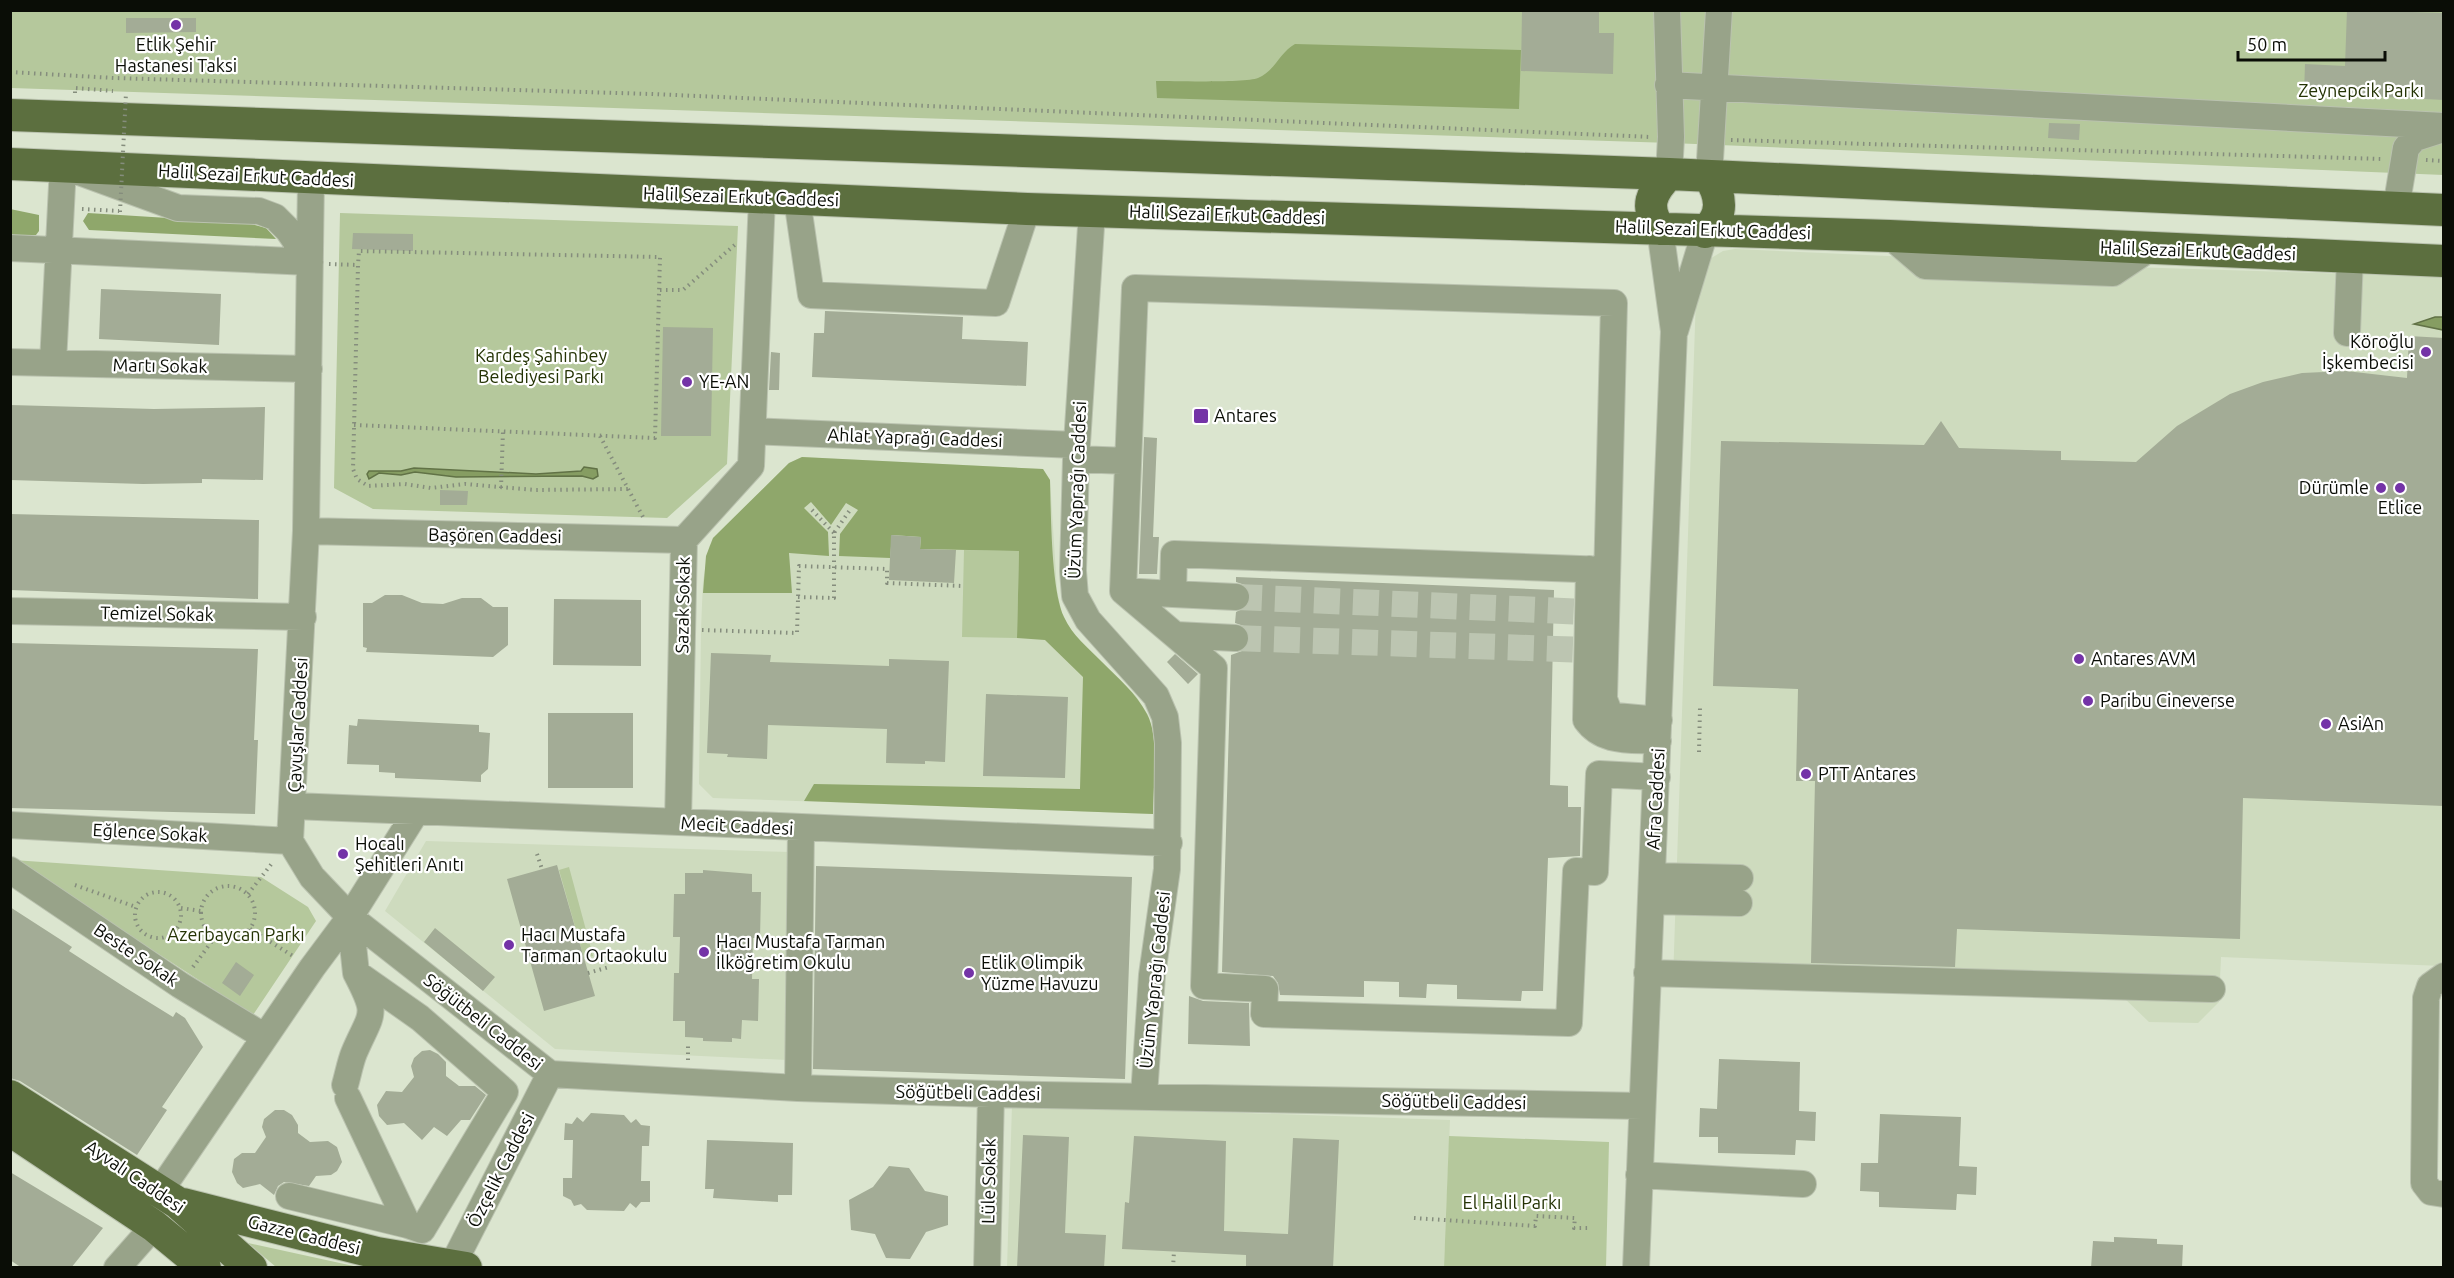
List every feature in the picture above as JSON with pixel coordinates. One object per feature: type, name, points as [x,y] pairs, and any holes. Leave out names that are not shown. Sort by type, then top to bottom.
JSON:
[{"type":"main road","points":[[10,115],[1691,176],[2444,210]]},
{"type":"main road","name":"Halil Sezai Erkut Caddesi","points":[[10,164],[311,179],[763,209],[798,199],[1705,232],[1890,236],[2444,261]]},
{"type":"main road","points":[[1660,229],[1653,220],[1650,202],[1653,192],[1691,176]]},
{"type":"main road","points":[[1691,176],[1719,192],[1718,218],[1705,232]]},
{"type":"main road","name":"Ayvalı Caddesi","points":[[10,1096],[169,1197],[251,1268]]},
{"type":"main road","name":"Ayvalı Caddesi","points":[[10,1130],[154,1226],[205,1268]]},
{"type":"main road","name":"Gazze Caddesi","points":[[169,1197],[377,1253],[459,1267]]},
{"type":"street","points":[[1667,10],[1671,137],[1691,176]]},
{"type":"street","points":[[1691,176],[1710,139],[1702,10]]},
{"type":"street","points":[[1691,176],[1719,10]]},
{"type":"street","points":[[1668,85],[2444,127]]},
{"type":"street","points":[[2396,208],[2402,159],[2406,148],[2415,138],[2444,127]]},
{"type":"street","points":[[52,363],[63,166],[178,208],[259,211],[275,217],[288,230],[310,262]]},
{"type":"street","name":"Çavuşlar Caddesi","points":[[291,841],[306,531],[311,179]]},
{"type":"street","points":[[798,199],[812,295],[996,303],[1027,209]]},
{"type":"street","name":"Sazak Sokak","points":[[678,822],[684,540],[751,466],[763,209]]},
{"type":"street","name":"Üzüm Yaprağı Caddesi","points":[[1092,211],[1076,452],[1073,571],[1075,596],[1088,620],[1147,685],[1161,707],[1168,743],[1169,843],[1152,975],[1144,1096]]},
{"type":"street","name":"Afra Caddesi","points":[[1636,1268],[1674,331],[1660,229]]},
{"type":"street","name":"Afra Caddesi","points":[[1674,331],[1705,232]]},
{"type":"street","points":[[10,248],[310,262]]},
{"type":"street","points":[[2347,333],[2350,257]]},
{"type":"street","points":[[1123,591],[1135,288],[1614,303],[1598,570],[1586,720],[1598,734],[1606,738],[1659,730]]},
{"type":"street","name":"Martı Sokak","points":[[10,362],[309,369]]},
{"type":"street","name":"Ahlat Yaprağı Caddesi","points":[[753,431],[1076,452],[1128,461]]},
{"type":"street","name":"Başören Caddesi","points":[[306,531],[684,540]]},
{"type":"street","points":[[1173,594],[1173,554],[1598,570]]},
{"type":"street","points":[[1123,591],[1236,597]]},
{"type":"street","points":[[1123,591],[1214,668],[1204,986],[1265,989],[1264,1014],[1569,1023],[1576,871],[1595,872],[1599,774],[1657,777]]},
{"type":"street","name":"Temizel Sokak","points":[[10,611],[303,617]]},
{"type":"street","points":[[1176,635],[1235,638]]},
{"type":"street","name":"Mecit Caddesi","points":[[294,806],[801,827],[798,1088]]},
{"type":"street","points":[[169,1197],[265,1037],[350,917],[416,812]]},
{"type":"street","name":"Eğlence Sokak","points":[[10,825],[291,841]]},
{"type":"street","points":[[801,827],[1169,843]]},
{"type":"street","points":[[291,841],[312,877],[350,917],[356,973],[369,999],[371,1015],[369,1025],[353,1054],[352,1091],[367,1137],[408,1225]]},
{"type":"street","name":"Beste Sokak","points":[[10,870],[180,986],[265,1037]]},
{"type":"street","points":[[1651,889],[1739,890]]},
{"type":"street","name":"Söğütbeli Caddesi","points":[[350,917],[550,1074],[798,1088],[991,1094],[1642,1106]]},
{"type":"street","points":[[289,1196],[422,1230],[506,1092],[420,1018],[356,973]]},
{"type":"street","points":[[1647,973],[2211,989]]},
{"type":"street","points":[[2444,976],[2430,986],[2426,998],[2424,1177],[2424,1183],[2432,1192],[2444,1194]]},
{"type":"street","name":"Özçelik Caddesi","points":[[459,1267],[550,1074]]},
{"type":"street","name":"Lüle Sokak","points":[[987,1268],[991,1094]]},
{"type":"street","points":[[1639,1174],[1803,1184]]},
{"type":"street","points":[[117,1268],[154,1226]]},
{"type":"path","points":[[10,72],[114,78],[651,94],[1671,137]]},
{"type":"path","points":[[75,88],[126,93],[120,212],[75,208]]},
{"type":"path","points":[[1710,139],[2444,160]]},
{"type":"path","points":[[660,290],[683,290],[763,209]]},
{"type":"path","points":[[354,425],[655,438],[660,257],[359,251],[352,470],[357,479],[368,486],[405,484],[431,488],[465,484],[501,488],[580,491],[629,489]]},
{"type":"path","points":[[310,262],[358,266]]},
{"type":"path","points":[[501,488],[503,431]]},
{"type":"path","points":[[600,436],[644,518]]},
{"type":"path","points":[[812,510],[834,532]]},
{"type":"path","points":[[798,597],[834,598],[834,532],[850,510]]},
{"type":"path","points":[[682,630],[797,633],[799,566],[887,569],[887,583],[963,586]]},
{"type":"path","points":[[1699,752],[1700,708]]},
{"type":"path","points":[[248,894],[291,841]]},
{"type":"path","points":[[537,854],[542,869]]},
{"type":"path","points":[[232,886],[248,894],[256,915],[250,929],[245,934],[230,940],[215,937],[204,926],[201,911],[203,902],[215,889],[232,886]]},
{"type":"path","points":[[181,908],[180,923],[176,930],[162,938],[147,935],[137,923],[136,907],[151,893],[159,892],[172,896],[181,908],[201,911]]},
{"type":"path","points":[[250,929],[312,968]]},
{"type":"path","points":[[180,986],[215,937]]},
{"type":"path","points":[[588,973],[609,967]]},
{"type":"path","points":[[1414,1218],[1535,1226],[1536,1216],[1575,1218],[1574,1228],[1591,1228]]},
{"type":"path","points":[[1173,1268],[1174,1251]]},
{"type":"shaded area","points":[[1295,44],[1521,50],[1519,109],[1157,98],[1156,81],[1225,81],[1258,78],[1269,71]]},
{"type":"shaded area","points":[[10,209],[39,215],[39,231],[36,235],[11,236]]},
{"type":"shaded area","points":[[88,213],[248,223],[266,228],[276,239],[89,230],[83,221]]},
{"type":"shaded area","points":[[1735,249],[2129,267],[2443,277],[2443,966],[2221,957],[2219,1002],[2198,1023],[2149,1022],[2123,997],[1673,981],[1696,296],[1708,260],[1723,251]]},
{"type":"shaded area","points":[[2435,317],[2443,317],[2443,330],[2414,324]]},
{"type":"shaded area","points":[[802,457],[1043,469],[1050,480],[1057,590],[1062,615],[1074,634],[1136,696],[1148,715],[1154,753],[1153,814],[713,798],[699,784],[703,581],[709,547],[713,538],[789,463]]},
{"type":"shaded area","points":[[802,457],[1043,469],[1050,480],[1054,570],[1056,589],[1064,617],[1071,630],[1143,706],[1151,724],[1155,749],[1153,814],[804,801],[814,784],[1080,789],[1083,677],[1045,640],[1017,638],[1019,551],[920,549],[921,537],[892,535],[890,558],[839,556],[840,534],[858,510],[846,503],[831,525],[811,502],[804,508],[828,532],[829,556],[789,553],[792,593],[703,593],[706,556],[713,538],[789,463]]},
{"type":"shaded area","points":[[584,467],[597,469],[598,476],[593,479],[582,476],[456,477],[415,472],[401,475],[379,473],[369,479],[367,474],[369,471],[401,471],[414,468],[536,474],[581,471]]},
{"type":"shaded area","points":[[426,841],[790,852],[787,1060],[555,1049],[385,911]]},
{"type":"shaded area","points":[[1012,1105],[1450,1120],[1444,1267],[1007,1268]]},
{"type":"green space","name":"Zeynepcik Parkı","points":[[11,10],[2443,10],[2444,175],[1671,143],[11,88]]},
{"type":"green space","name":"Kardeş Şahinbey Belediyesi Parkı","points":[[340,213],[738,226],[727,464],[667,518],[373,509],[334,488]]},
{"type":"green space","points":[[964,550],[1019,551],[1017,638],[962,637]]},
{"type":"green space","name":"Azerbaycan Parkı","points":[[13,860],[261,877],[308,907],[316,921],[253,1015]]},
{"type":"green space","points":[[569,867],[593,956],[584,958],[559,870]]},
{"type":"green space","name":"El Halil Parkı","points":[[1449,1136],[1609,1142],[1606,1267],[1444,1267]]},
{"type":"green space","points":[[248,1243],[358,1267],[276,1267]]},
{"type":"building","points":[[1522,10],[1599,10],[1599,33],[1614,33],[1613,74],[1521,71]]},
{"type":"building","points":[[2347,10],[2444,13],[2444,100],[2304,93],[2305,64],[2345,66]]},
{"type":"building","points":[[126,18],[196,18],[196,32],[126,33]]},
{"type":"building","points":[[2049,123],[2080,124],[2079,140],[2048,138]]},
{"type":"building","points":[[353,233],[413,234],[413,251],[352,249]]},
{"type":"building","points":[[101,289],[221,294],[219,345],[99,339]]},
{"type":"building","points":[[825,311],[963,317],[962,339],[1028,342],[1026,386],[812,377],[814,333],[824,333]]},
{"type":"building","name":"YE-AN","points":[[663,327],[713,328],[711,436],[661,436]]},
{"type":"building","name":"Antares AVM","points":[[2409,336],[2444,338],[2444,806],[2243,798],[2240,939],[1957,929],[1955,967],[1811,963],[1815,781],[1796,781],[1798,689],[1713,686],[1721,441],[1924,445],[1941,421],[1959,448],[2061,451],[2061,460],[2136,462],[2177,426],[2230,394],[2263,382],[2302,373],[2346,371],[2407,378]]},
{"type":"building","points":[[771,352],[780,353],[779,390],[769,390]]},
{"type":"building","points":[[10,405],[154,409],[265,407],[263,480],[202,479],[202,483],[143,484],[10,480]]},
{"type":"building","points":[[1144,437],[1157,438],[1153,537],[1159,537],[1157,574],[1139,574]]},
{"type":"building","points":[[440,490],[468,491],[467,505],[440,505]]},
{"type":"building","points":[[10,514],[259,520],[258,599],[10,590]]},
{"type":"building","points":[[891,535],[921,537],[920,549],[956,550],[954,583],[889,580]]},
{"type":"building","points":[[1236,577],[1554,590],[1550,785],[1568,786],[1568,807],[1581,807],[1580,856],[1548,858],[1543,991],[1522,991],[1521,1001],[1457,999],[1457,985],[1427,984],[1426,998],[1399,997],[1399,982],[1364,981],[1364,997],[1280,995],[1278,983],[1273,976],[1222,972],[1231,655],[1242,651],[1250,638],[1244,626],[1235,623],[1236,612],[1248,606],[1251,597],[1245,585],[1236,582]]},
{"type":"building","points":[[385,595],[402,595],[422,603],[443,604],[462,598],[481,598],[493,607],[508,607],[508,645],[493,657],[366,652],[367,648],[363,647],[363,603],[372,603]]},
{"type":"building","points":[[554,599],[641,600],[641,666],[553,665]]},
{"type":"building","points":[[10,643],[258,649],[254,740],[258,740],[255,814],[10,808]]},
{"type":"building","points":[[711,653],[771,655],[770,662],[889,666],[889,659],[949,661],[945,762],[886,763],[887,729],[768,725],[767,759],[727,757],[728,754],[707,753]]},
{"type":"building","points":[[1175,654],[1198,674],[1188,684],[1167,662]]},
{"type":"building","points":[[986,694],[1068,697],[1065,778],[983,776]]},
{"type":"building","points":[[548,713],[633,713],[633,788],[548,788]]},
{"type":"building","points":[[358,719],[479,725],[479,732],[490,733],[488,769],[481,775],[481,782],[395,778],[395,773],[379,772],[379,765],[347,764],[349,725],[357,726]]},
{"type":"building","points":[[557,865],[595,996],[544,1011],[507,879]]},
{"type":"building","name":"Etlik Olimpik Yüzme Havuzu","points":[[816,866],[1132,877],[1125,1079],[813,1069]]},
{"type":"building","points":[[703,870],[752,874],[752,892],[761,892],[760,938],[753,938],[752,979],[759,979],[758,1021],[742,1020],[741,1039],[732,1038],[732,1042],[703,1041],[703,1038],[685,1037],[685,1021],[673,1021],[674,973],[679,973],[680,937],[673,937],[674,894],[685,894],[685,873],[703,873]]},
{"type":"building","points":[[10,907],[72,947],[69,951],[126,988],[173,1017],[176,1012],[185,1018],[203,1047],[162,1107],[167,1110],[137,1155],[20,1081],[10,1078]]},
{"type":"building","points":[[435,928],[495,977],[483,991],[424,942]]},
{"type":"building","points":[[236,962],[254,975],[240,996],[222,983]]},
{"type":"building","points":[[1189,996],[1203,1001],[1249,1003],[1250,1046],[1188,1044]]},
{"type":"building","points":[[430,1050],[446,1062],[446,1076],[459,1086],[475,1086],[486,1095],[470,1120],[461,1120],[447,1136],[434,1127],[422,1140],[404,1123],[387,1125],[379,1116],[377,1105],[386,1091],[402,1092],[414,1077],[411,1066],[414,1058],[422,1051]]},
{"type":"building","points":[[1719,1059],[1800,1062],[1799,1111],[1816,1112],[1815,1141],[1796,1140],[1795,1155],[1718,1153],[1718,1137],[1699,1137],[1700,1108],[1717,1109]]},
{"type":"building","points":[[275,1110],[284,1110],[292,1115],[298,1125],[298,1133],[310,1142],[328,1141],[337,1147],[342,1162],[337,1171],[331,1175],[316,1176],[309,1186],[284,1182],[278,1186],[274,1195],[260,1184],[243,1188],[237,1183],[232,1172],[234,1159],[242,1153],[255,1153],[266,1137],[262,1127],[264,1119]]},
{"type":"building","points":[[591,1113],[624,1115],[631,1123],[636,1119],[641,1125],[650,1126],[649,1146],[642,1146],[641,1181],[650,1181],[650,1202],[641,1202],[636,1208],[630,1203],[624,1211],[587,1210],[581,1204],[574,1206],[571,1200],[563,1196],[563,1178],[572,1178],[573,1140],[564,1140],[565,1123],[572,1124],[577,1117],[583,1122]]},
{"type":"building","points":[[1880,1114],[1961,1117],[1959,1166],[1977,1167],[1976,1195],[1957,1194],[1956,1210],[1879,1207],[1879,1192],[1860,1191],[1861,1163],[1878,1163]]},
{"type":"building","points":[[1023,1135],[1069,1137],[1065,1233],[1106,1235],[1104,1268],[1017,1268]]},
{"type":"building","points":[[1134,1136],[1226,1141],[1224,1231],[1288,1234],[1293,1138],[1339,1140],[1333,1268],[1246,1268],[1246,1255],[1122,1249],[1125,1202],[1129,1203]]},
{"type":"building","points":[[707,1140],[793,1143],[792,1195],[778,1195],[778,1202],[713,1198],[714,1189],[705,1189]]},
{"type":"building","points":[[889,1166],[909,1168],[925,1191],[948,1196],[948,1225],[926,1232],[910,1259],[886,1258],[875,1234],[851,1230],[849,1200],[873,1187]]},
{"type":"building","points":[[10,1172],[103,1228],[71,1268],[22,1268],[10,1260]]},
{"type":"building","points":[[2114,1237],[2157,1239],[2157,1244],[2183,1245],[2182,1268],[2091,1268],[2093,1241],[2114,1242]]},
{"type":"tunnel","points":[[1236,597],[1588,612]]},
{"type":"tunnel","points":[[1235,638],[1587,650]]},
{"type":"place","name":"Etlik Şehir Hastanesi Taksi","points":[[176,25]]},
{"type":"place","name":"Köroğlu İşkembecisi","points":[[2426,352]]},
{"type":"place","name":"YE-AN","points":[[687,382]]},
{"type":"place","name":"Antares","points":[[1201,416]]},
{"type":"place","name":"Dürümle","points":[[2381,488]]},
{"type":"place","name":"Etlice","points":[[2400,488]]},
{"type":"place","name":"Antares AVM","points":[[2079,659]]},
{"type":"place","name":"Paribu Cineverse","points":[[2088,701]]},
{"type":"place","name":"AsiAn","points":[[2326,724]]},
{"type":"place","name":"PTT Antares","points":[[1806,774]]},
{"type":"place","name":"Hocalı Şehitleri Anıtı","points":[[343,854]]},
{"type":"place","name":"Hacı Mustafa Tarman Ortaokulu","points":[[509,945]]},
{"type":"place","name":"Hacı Mustafa Tarman İlköğretim Okulu","points":[[704,952]]},
{"type":"place","name":"Etlik Olimpik Yüzme Havuzu","points":[[969,973]]}]
